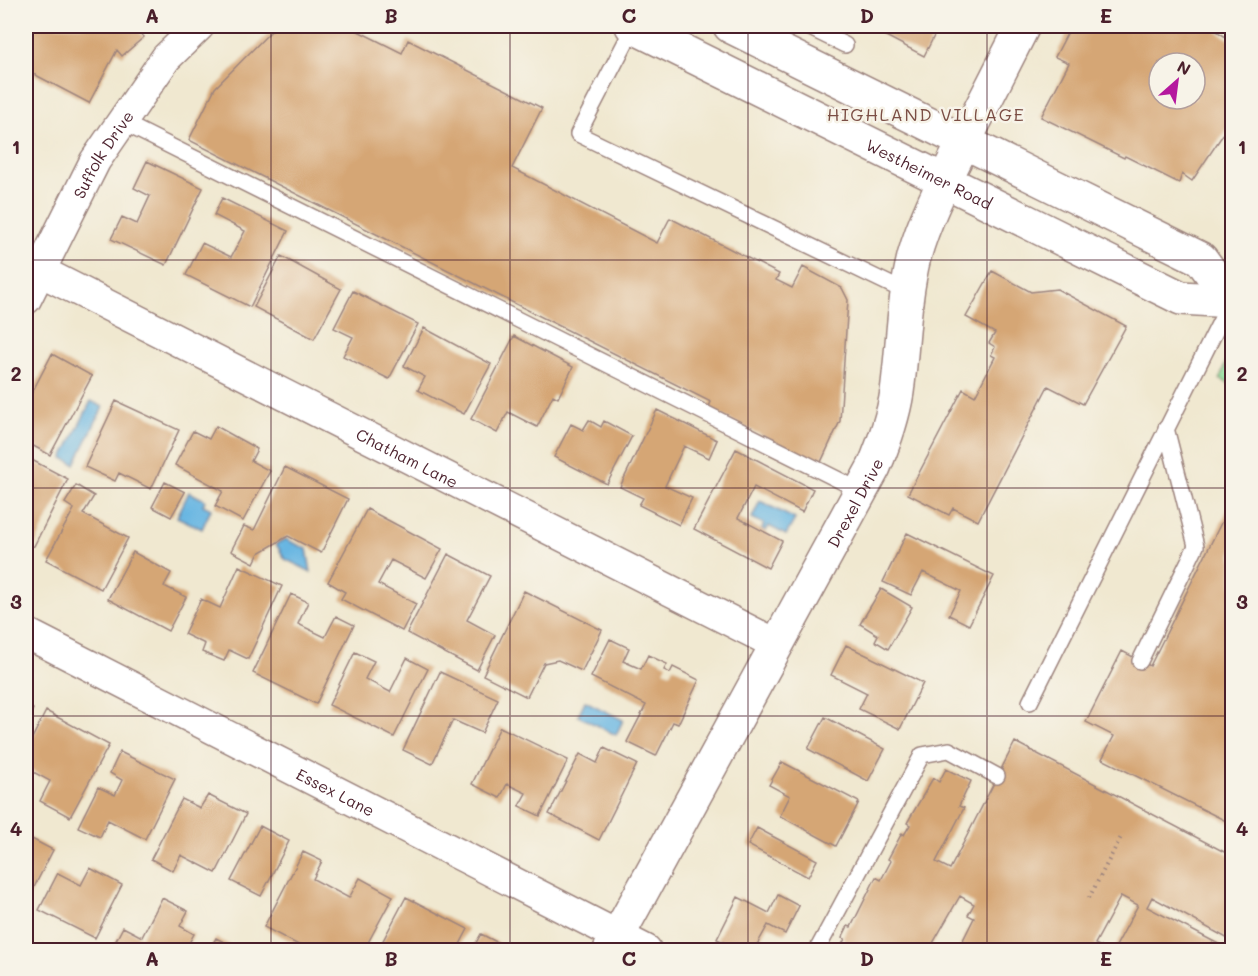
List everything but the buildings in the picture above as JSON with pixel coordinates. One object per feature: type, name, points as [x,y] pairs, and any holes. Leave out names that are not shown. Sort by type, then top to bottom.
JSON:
[{"type":"main road","name":"Westheimer Road","points":[[633,26],[1181,298],[1232,300]]},
{"type":"main road","points":[[730,26],[1202,259],[1232,300]]},
{"type":"main road","name":"Drexel Drive","points":[[625,946],[776,644],[874,467],[897,393],[914,257],[929,214],[944,181],[1023,26]]},
{"type":"street","name":"Suffolk Drive","points":[[26,299],[95,161],[166,58],[199,26]]},
{"type":"street","name":"Chatham Lane","points":[[40,271],[776,644]]},
{"type":"street","name":"Essex Lane","points":[[26,633],[625,946]]},
{"type":"lane","points":[[633,26],[578,134],[908,293]]},
{"type":"lane","points":[[806,26],[845,45]]},
{"type":"lane","points":[[122,122],[861,491]]},
{"type":"lane","points":[[1030,702],[1232,300]]},
{"type":"lane","points":[[1140,661],[1196,546],[1166,428]]},
{"type":"lane","points":[[817,951],[922,755],[949,750],[997,776]]},
{"type":"path","points":[[1089,898],[1121,837]]},
{"type":"green space","points":[[1229,353],[1232,355],[1232,385],[1220,379]]},
{"type":"water","points":[[91,401],[103,407],[75,464],[63,458]]},
{"type":"water","points":[[189,492],[205,500],[203,505],[211,509],[202,529],[177,517]]},
{"type":"water","points":[[760,501],[795,519],[786,535],[769,526],[766,531],[762,529],[764,524],[752,518]]},
{"type":"water","points":[[285,539],[307,549],[311,572],[285,559],[276,544]]},
{"type":"water","points":[[585,701],[623,720],[616,735],[578,716]]},
{"type":"district","name":"HIGHLAND VILLAGE","points":[[926,114]]}]
